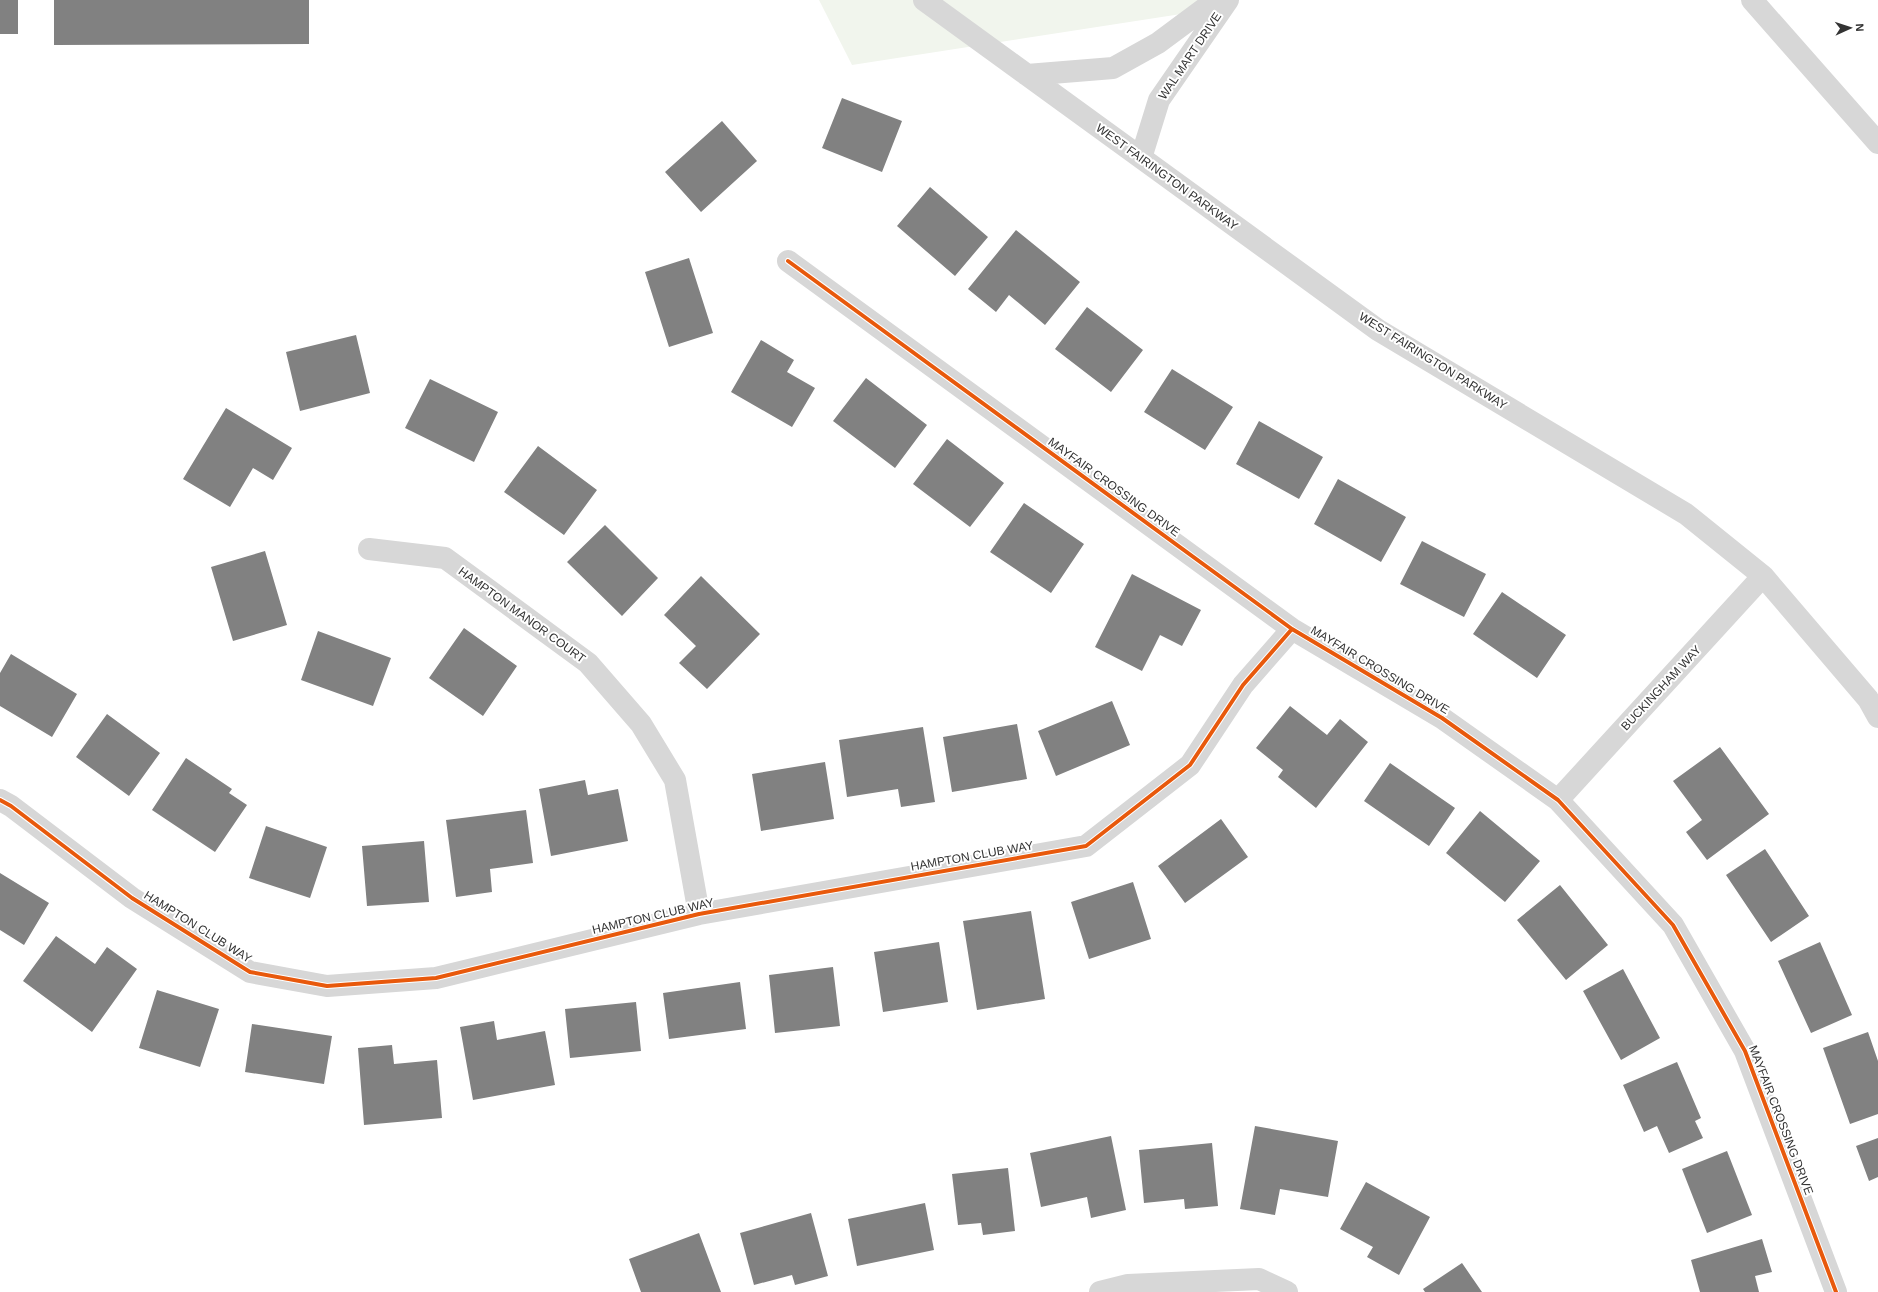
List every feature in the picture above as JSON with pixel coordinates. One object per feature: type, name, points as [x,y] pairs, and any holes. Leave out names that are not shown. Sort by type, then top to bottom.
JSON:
[{"type":"street","name":"WEST FAIRINGTON PARKWAY","points":[[924,0],[1378,330],[1686,514],[1763,576],[1868,699],[1878,717]]},
{"type":"street","points":[[1027,75],[1113,68],[1158,43],[1216,0]]},
{"type":"street","name":"WAL MART DRIVE","points":[[1141,158],[1159,100],[1228,0]]},
{"type":"street","points":[[1752,0],[1878,143]]},
{"type":"street","name":"MAYFAIR CROSSING DRIVE","points":[[788,261],[1292,629],[1442,718],[1558,800],[1673,925],[1745,1051],[1836,1292]]},
{"type":"street","name":"HAMPTON MANOR COURT","points":[[369,549],[445,558],[588,663],[641,724],[674,780],[699,914]]},
{"type":"street","name":"BUCKINGHAM WAY","points":[[1558,800],[1763,576]]},
{"type":"street","name":"HAMPTON CLUB WAY","points":[[0,800],[11,806],[132,898],[250,972],[327,986],[436,978],[699,914],[1086,846],[1190,764],[1243,685],[1292,629]]},
{"type":"street","points":[[1100,1292],[1128,1285],[1259,1279],[1287,1292]]},
{"type":"shaded area","points":[[819,0],[1229,0],[1220,8],[852,65]]},
{"type":"building","points":[[0,0],[18,0],[18,34],[0,34]]},
{"type":"building","points":[[54,0],[309,0],[309,44],[54,45]]},
{"type":"building","points":[[842,98],[902,121],[882,172],[822,148]]},
{"type":"building","points":[[722,121],[757,161],[701,212],[665,172]]},
{"type":"building","points":[[930,187],[988,237],[955,276],[897,226]]},
{"type":"building","points":[[1016,230],[1080,282],[1045,325],[1009,295],[996,312],[968,289]]},
{"type":"building","points":[[689,258],[713,333],[669,347],[645,272]]},
{"type":"building","points":[[1087,307],[1143,350],[1111,392],[1055,349]]},
{"type":"building","points":[[356,335],[370,393],[300,411],[286,352]]},
{"type":"building","points":[[761,340],[794,360],[787,372],[815,388],[792,427],[731,392]]},
{"type":"building","points":[[1172,369],[1233,407],[1205,450],[1144,412]]},
{"type":"building","points":[[866,378],[927,425],[895,468],[833,421]]},
{"type":"building","points":[[430,379],[498,412],[474,462],[405,428]]},
{"type":"building","points":[[226,408],[292,448],[273,480],[253,468],[230,507],[183,479]]},
{"type":"building","points":[[1259,421],[1323,457],[1299,499],[1236,464]]},
{"type":"building","points":[[947,439],[1004,483],[970,527],[913,484]]},
{"type":"building","points":[[538,446],[597,490],[564,535],[504,492]]},
{"type":"building","points":[[1338,479],[1406,517],[1381,562],[1314,524]]},
{"type":"building","points":[[1024,503],[1084,544],[1051,593],[990,552]]},
{"type":"building","points":[[605,525],[658,578],[622,616],[567,562]]},
{"type":"building","points":[[1422,541],[1486,574],[1464,617],[1400,584]]},
{"type":"building","points":[[265,551],[287,625],[233,641],[211,567]]},
{"type":"building","points":[[1132,574],[1201,610],[1182,646],[1160,635],[1142,671],[1095,647]]},
{"type":"building","points":[[701,576],[760,634],[707,689],[679,663],[696,646],[664,615]]},
{"type":"building","points":[[1502,592],[1566,635],[1537,678],[1473,634]]},
{"type":"building","points":[[464,628],[517,666],[483,716],[429,678]]},
{"type":"building","points":[[318,631],[391,658],[373,706],[301,680]]},
{"type":"building","points":[[11,654],[77,694],[52,737],[0,706],[0,673]]},
{"type":"building","points":[[1112,701],[1130,745],[1056,776],[1038,731]]},
{"type":"building","points":[[1290,706],[1327,735],[1340,719],[1368,742],[1316,808],[1278,777],[1283,770],[1256,748]]},
{"type":"building","points":[[107,714],[160,753],[129,796],[76,757]]},
{"type":"building","points":[[1017,724],[1027,779],[952,792],[943,737]]},
{"type":"building","points":[[923,727],[935,802],[901,807],[898,789],[847,797],[839,740]]},
{"type":"building","points":[[1720,747],[1769,814],[1707,860],[1686,832],[1702,820],[1673,781]]},
{"type":"building","points":[[186,758],[232,789],[229,793],[247,805],[215,852],[152,810]]},
{"type":"building","points":[[825,762],[834,819],[761,831],[752,774]]},
{"type":"building","points":[[1390,763],[1455,808],[1429,846],[1364,801]]},
{"type":"building","points":[[585,780],[588,795],[618,789],[628,841],[551,856],[539,789]]},
{"type":"building","points":[[526,810],[533,863],[490,869],[492,892],[456,897],[446,820]]},
{"type":"building","points":[[1480,811],[1540,861],[1505,902],[1446,853]]},
{"type":"building","points":[[1221,819],[1248,857],[1185,903],[1158,866]]},
{"type":"building","points":[[266,826],[327,847],[310,898],[249,878]]},
{"type":"building","points":[[424,841],[429,902],[367,906],[362,846]]},
{"type":"building","points":[[1765,849],[1809,916],[1771,942],[1726,875]]},
{"type":"building","points":[[0,873],[49,903],[24,945],[0,930]]},
{"type":"building","points":[[1133,882],[1151,939],[1089,959],[1071,902]]},
{"type":"building","points":[[1560,885],[1608,945],[1566,980],[1517,920]]},
{"type":"building","points":[[1031,911],[1045,999],[977,1010],[963,921]]},
{"type":"building","points":[[56,936],[95,964],[107,947],[137,969],[92,1032],[23,981]]},
{"type":"building","points":[[939,942],[948,1002],[883,1012],[874,952]]},
{"type":"building","points":[[1820,942],[1852,1015],[1811,1033],[1778,961]]},
{"type":"building","points":[[833,967],[840,1026],[775,1033],[769,975]]},
{"type":"building","points":[[1623,969],[1660,1038],[1621,1060],[1583,991]]},
{"type":"building","points":[[740,982],[746,1029],[669,1039],[663,993]]},
{"type":"building","points":[[157,990],[219,1009],[200,1067],[139,1048]]},
{"type":"building","points":[[636,1002],[641,1051],[570,1058],[565,1009]]},
{"type":"building","points":[[494,1021],[497,1040],[545,1031],[555,1085],[473,1100],[460,1027]]},
{"type":"building","points":[[252,1024],[332,1036],[324,1084],[245,1072]]},
{"type":"building","points":[[1868,1032],[1878,1061],[1878,1114],[1850,1124],[1823,1048]]},
{"type":"building","points":[[392,1045],[394,1064],[437,1060],[442,1118],[364,1125],[358,1048]]},
{"type":"building","points":[[1677,1062],[1701,1118],[1695,1121],[1703,1138],[1669,1153],[1657,1126],[1644,1132],[1623,1085]]},
{"type":"building","points":[[1255,1126],[1338,1141],[1328,1197],[1280,1189],[1275,1215],[1240,1209]]},
{"type":"building","points":[[1111,1136],[1126,1210],[1091,1218],[1087,1197],[1041,1207],[1030,1153]]},
{"type":"building","points":[[1878,1138],[1878,1177],[1869,1181],[1856,1146]]},
{"type":"building","points":[[1212,1143],[1218,1206],[1185,1209],[1184,1199],[1144,1203],[1139,1150]]},
{"type":"building","points":[[1727,1151],[1752,1215],[1707,1233],[1682,1169]]},
{"type":"building","points":[[1008,1168],[1015,1231],[983,1235],[981,1223],[958,1225],[952,1174]]},
{"type":"building","points":[[1366,1182],[1430,1217],[1399,1275],[1367,1257],[1373,1247],[1340,1229]]},
{"type":"building","points":[[925,1203],[934,1250],[857,1266],[848,1219]]},
{"type":"building","points":[[811,1213],[828,1276],[795,1285],[792,1275],[754,1285],[740,1233]]},
{"type":"building","points":[[699,1233],[721,1292],[641,1292],[629,1259]]},
{"type":"building","points":[[1762,1239],[1772,1272],[1755,1276],[1759,1292],[1700,1292],[1691,1260]]},
{"type":"building","points":[[1462,1263],[1482,1292],[1425,1292],[1423,1289]]},
{"type":"cycle path","points":[[788,261],[1292,629],[1442,718],[1558,800],[1673,925],[1745,1051],[1836,1292]]},
{"type":"cycle path","points":[[0,800],[11,806],[132,898],[250,972],[327,986],[436,978],[699,914],[1086,846],[1190,765],[1243,685],[1292,629]]}]
